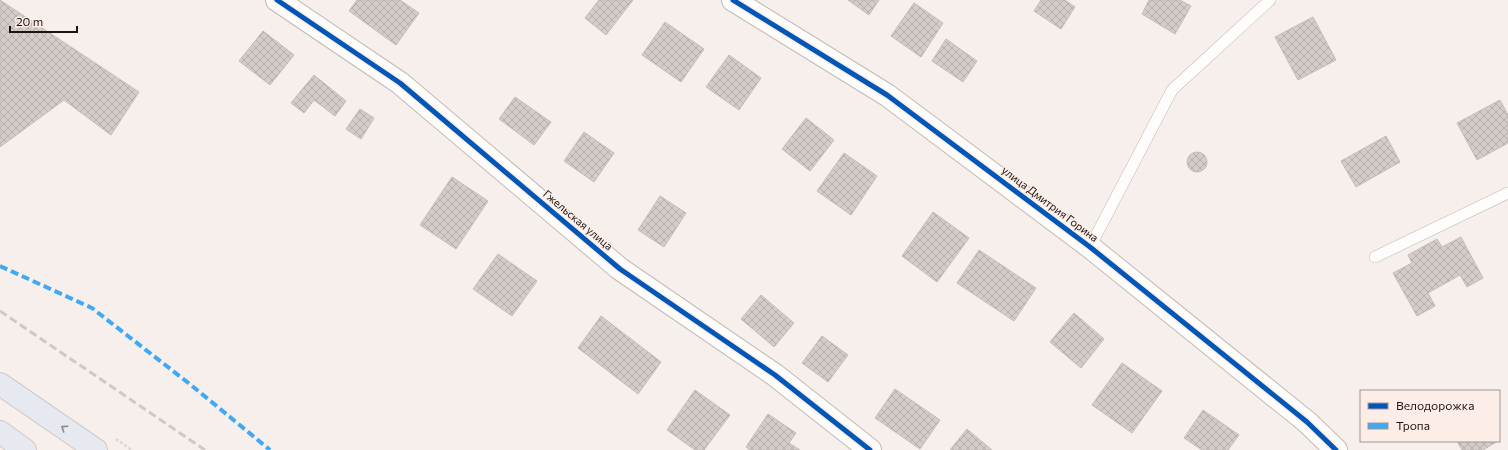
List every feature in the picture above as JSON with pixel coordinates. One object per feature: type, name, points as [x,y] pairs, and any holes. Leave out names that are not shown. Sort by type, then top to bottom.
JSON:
[{"type":"highway","points":[[0,384],[96,450]]},
{"type":"highway","points":[[0,432],[25,450]]},
{"type":"street","name":"Гжельская улица","points":[[277,0],[400,83],[620,269],[775,376],[870,450]]},
{"type":"street","name":"улица Дмитрия Горина","points":[[733,0],[887,95],[1090,247],[1307,422],[1336,450]]},
{"type":"lane","points":[[1090,247],[1172,90],[1270,0]]},
{"type":"lane","points":[[1375,257],[1508,193]]},
{"type":"building","points":[[0,0],[139,92],[111,135],[64,100],[0,147]]},
{"type":"building","points":[[357,0],[400,0],[419,13],[396,45],[349,11]]},
{"type":"building","points":[[599,0],[633,0],[606,35],[585,18]]},
{"type":"building","points":[[848,0],[879,0],[869,15]]},
{"type":"building","points":[[1041,0],[1065,0],[1075,7],[1061,29],[1034,11]]},
{"type":"building","points":[[1149,0],[1180,0],[1191,6],[1175,34],[1142,14]]},
{"type":"building","points":[[914,3],[943,23],[921,57],[891,36]]},
{"type":"building","points":[[1313,17],[1336,60],[1298,80],[1275,37]]},
{"type":"building","points":[[665,22],[704,49],[681,82],[642,55]]},
{"type":"building","points":[[263,31],[294,55],[270,85],[239,61]]},
{"type":"building","points":[[946,39],[977,61],[963,82],[932,61]]},
{"type":"building","points":[[729,55],[761,78],[739,110],[706,87]]},
{"type":"building","points":[[314,75],[346,101],[335,116],[314,100],[304,113],[291,103]]},
{"type":"building","points":[[515,97],[551,122],[534,145],[499,119]]},
{"type":"building","points":[[1500,100],[1508,115],[1508,143],[1477,160],[1457,123]]},
{"type":"building","points":[[360,109],[374,118],[361,139],[346,129]]},
{"type":"building","points":[[806,118],[834,140],[810,171],[782,149]]},
{"type":"building","points":[[584,132],[614,153],[594,182],[564,161]]},
{"type":"building","points":[[1386,136],[1400,162],[1356,187],[1341,161]]},
{"type":"building","points":[[1197,152],[1204,155],[1207,162],[1204,169],[1197,172],[1190,169],[1187,162],[1190,155]]},
{"type":"building","points":[[844,153],[877,176],[851,215],[817,191]]},
{"type":"building","points":[[452,177],[488,201],[456,249],[420,225]]},
{"type":"building","points":[[660,196],[686,213],[664,247],[638,230]]},
{"type":"building","points":[[933,212],[969,238],[937,282],[902,256]]},
{"type":"building","points":[[1461,237],[1483,278],[1467,287],[1460,275],[1428,293],[1435,306],[1417,316],[1393,273],[1412,263],[1408,255],[1437,239],[1442,247]]},
{"type":"building","points":[[979,250],[1036,288],[1014,321],[957,283]]},
{"type":"building","points":[[498,254],[537,281],[512,316],[473,289]]},
{"type":"building","points":[[761,295],[794,323],[774,347],[741,319]]},
{"type":"building","points":[[1074,313],[1104,339],[1081,368],[1050,342]]},
{"type":"building","points":[[601,316],[661,362],[638,394],[578,348]]},
{"type":"building","points":[[822,336],[848,355],[828,382],[802,363]]},
{"type":"building","points":[[1122,363],[1162,391],[1132,433],[1092,405]]},
{"type":"building","points":[[895,389],[940,420],[920,449],[875,418]]},
{"type":"building","points":[[695,390],[730,415],[704,450],[695,450],[667,430]]},
{"type":"building","points":[[1203,410],[1239,435],[1228,450],[1202,450],[1184,438]]},
{"type":"building","points":[[768,414],[796,433],[789,443],[800,450],[750,450],[746,447]]},
{"type":"building","points":[[967,429],[992,450],[950,450]]},
{"type":"building","points":[[1458,442],[1496,442],[1483,450],[1462,450]]},
{"type":"railway","points":[[0,311],[205,450]]},
{"type":"marked path","points":[[0,266],[92,308],[191,385],[270,450]]},
{"type":"cycle path","points":[[277,0],[400,83],[620,269],[775,375],[870,450]]},
{"type":"cycle path","points":[[733,0],[887,95],[1090,247],[1307,422],[1336,450]]}]
